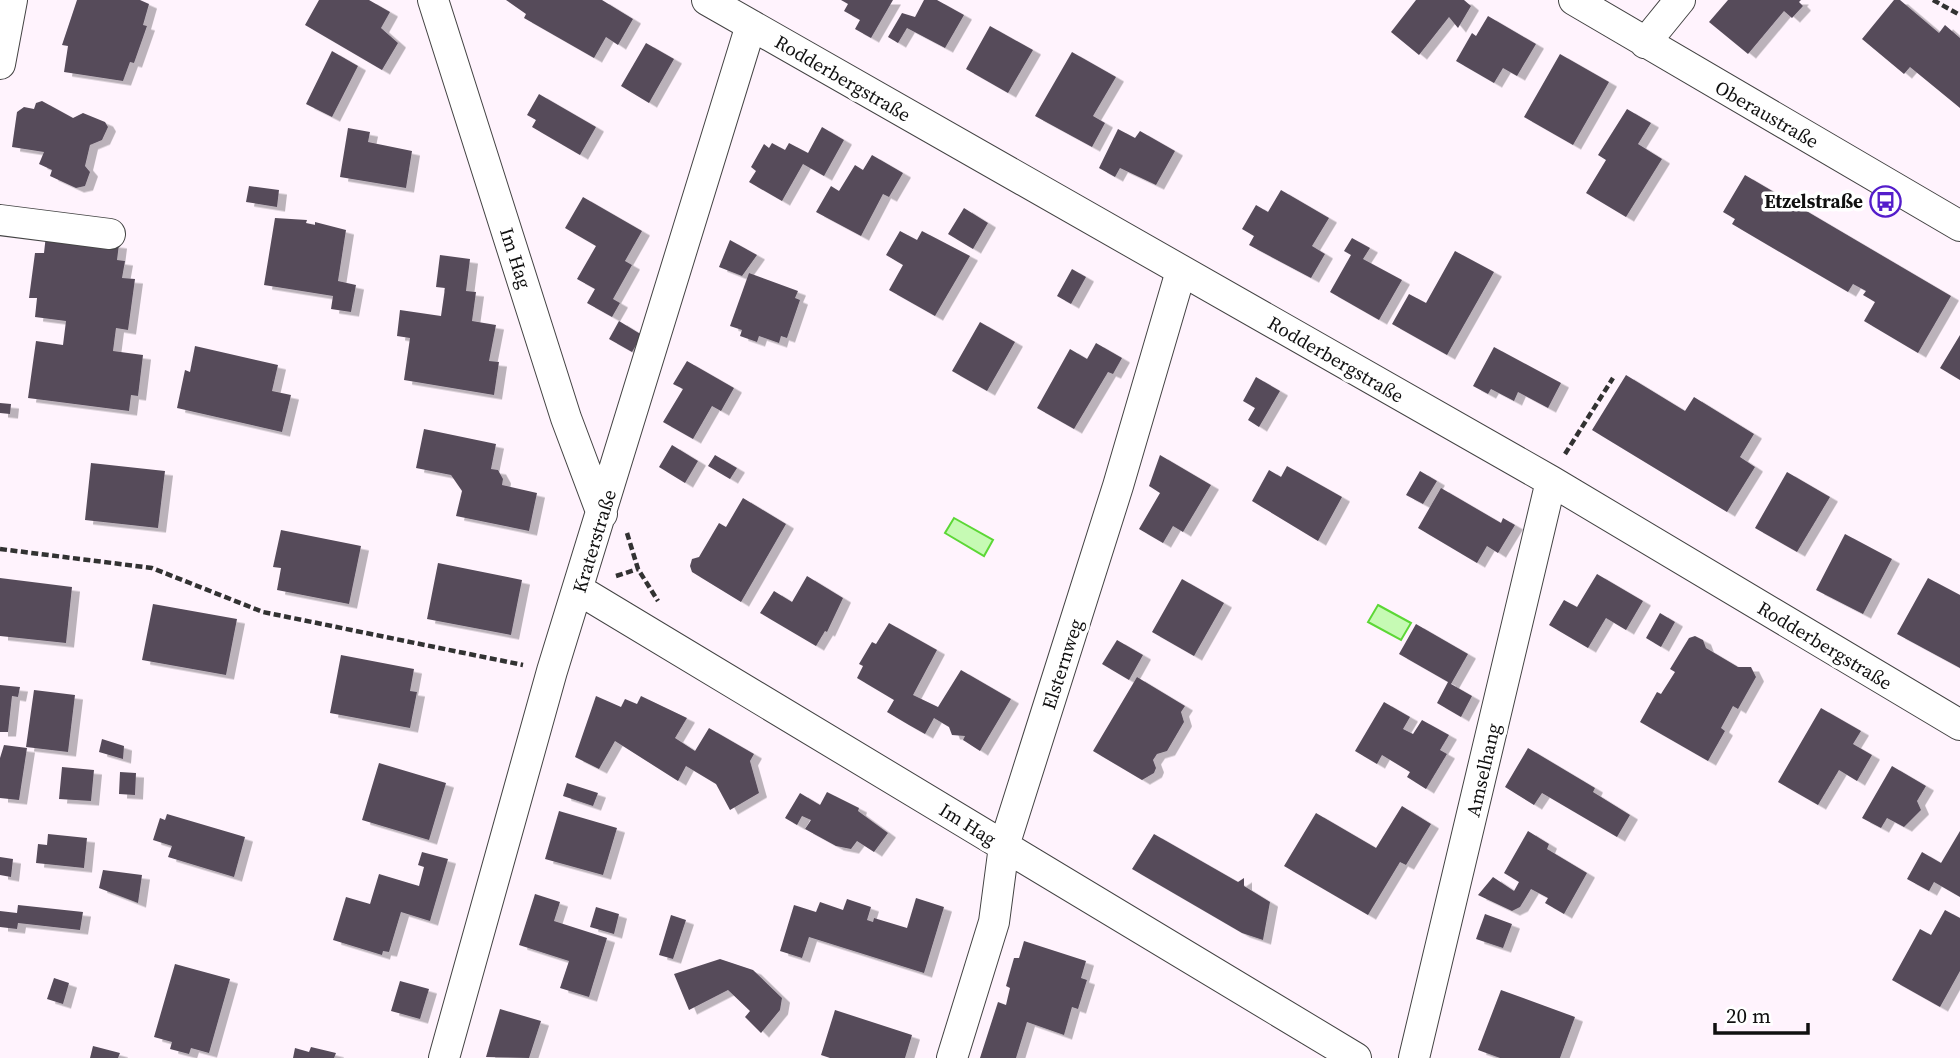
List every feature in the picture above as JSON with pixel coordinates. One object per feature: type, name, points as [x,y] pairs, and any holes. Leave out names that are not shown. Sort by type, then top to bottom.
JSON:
[{"type":"street","points":[[0,64],[12,0]]},
{"type":"street","name":"Im Hag","points":[[433,0],[566,418],[614,518]]},
{"type":"street","name":"Rodderbergstraße","points":[[707,0],[1551,481],[1960,725]]},
{"type":"street","name":"Oberaustraße","points":[[1574,0],[1960,226]]},
{"type":"street","points":[[1645,43],[1680,0]]},
{"type":"street","name":"Kraterstraße","points":[[444,1058],[552,671],[579,590],[614,518],[751,25]]},
{"type":"street","points":[[0,220],[110,234]]},
{"type":"street","name":"Elsternweg","points":[[953,1058],[994,922],[1004,846],[1118,486],[1181,271]]},
{"type":"street","name":"Amselhang","points":[[1414,1058],[1551,481]]},
{"type":"street","name":"Im Hag","points":[[579,590],[824,734],[1356,1058]]},
{"type":"path","points":[[1933,0],[1960,15]]},
{"type":"path","points":[[1551,481],[1565,452],[1613,378]]},
{"type":"path","points":[[614,518],[638,569],[667,610]]},
{"type":"path","points":[[0,549],[152,568],[263,612],[552,671]]},
{"type":"shaded area","points":[[954,518],[993,540],[984,556],[945,533]]},
{"type":"shaded area","points":[[1378,605],[1411,623],[1401,640],[1368,622]]},
{"type":"building","points":[[77,0],[140,0],[149,4],[143,25],[147,26],[134,63],[130,62],[123,81],[64,72],[68,46],[62,45]]},
{"type":"building","points":[[319,0],[369,0],[390,12],[381,28],[398,43],[382,70],[305,25]]},
{"type":"building","points":[[506,0],[602,0],[633,19],[618,45],[606,37],[594,58],[524,18],[526,14]]},
{"type":"building","points":[[841,0],[893,0],[871,38],[855,29],[860,20],[844,11],[848,4]]},
{"type":"building","points":[[924,0],[937,0],[964,15],[945,48],[907,28],[898,43],[888,37],[902,13],[915,17]]},
{"type":"building","points":[[1416,0],[1464,0],[1471,6],[1458,28],[1449,17],[1419,55],[1391,32]]},
{"type":"building","points":[[1728,0],[1801,0],[1799,2],[1803,6],[1792,18],[1784,11],[1748,54],[1709,22]]},
{"type":"building","points":[[1894,0],[1900,0],[1939,33],[1945,25],[1960,38],[1960,108],[1910,67],[1904,74],[1862,39]]},
{"type":"building","points":[[1488,16],[1536,44],[1517,76],[1503,68],[1494,83],[1456,61],[1472,33],[1476,36]]},
{"type":"building","points":[[990,26],[1033,50],[1008,93],[966,69]]},
{"type":"building","points":[[646,43],[674,59],[649,103],[621,86]]},
{"type":"building","points":[[332,51],[358,66],[332,117],[306,104]]},
{"type":"building","points":[[1072,52],[1116,77],[1093,116],[1105,123],[1092,147],[1035,116]]},
{"type":"building","points":[[1560,54],[1609,82],[1573,145],[1524,117]]},
{"type":"building","points":[[539,94],[596,127],[580,155],[532,127],[536,120],[527,115]]},
{"type":"building","points":[[42,101],[73,118],[83,113],[105,122],[108,127],[102,140],[90,145],[85,166],[90,172],[85,186],[76,188],[50,176],[52,170],[39,164],[44,152],[12,147],[17,112],[24,107],[34,109],[36,103]]},
{"type":"building","points":[[1627,109],[1651,123],[1638,144],[1662,159],[1626,217],[1586,193],[1606,160],[1598,155]]},
{"type":"building","points":[[822,127],[844,140],[824,176],[803,164],[782,201],[749,182],[756,171],[751,167],[764,144],[769,148],[772,143],[785,150],[789,143],[808,153]]},
{"type":"building","points":[[348,128],[370,132],[368,142],[412,151],[406,188],[340,177]]},
{"type":"building","points":[[1118,129],[1135,138],[1140,131],[1175,151],[1156,185],[1120,168],[1115,177],[1099,168]]},
{"type":"building","points":[[872,155],[903,173],[889,197],[883,194],[861,236],[816,212],[831,186],[839,191],[855,165],[863,170]]},
{"type":"building","points":[[1745,175],[1951,296],[1918,353],[1864,321],[1875,302],[1863,295],[1866,291],[1853,284],[1848,292],[1732,224],[1735,219],[1723,212]]},
{"type":"building","points":[[249,186],[279,190],[277,207],[246,202]]},
{"type":"building","points":[[1281,190],[1329,218],[1312,246],[1325,254],[1311,278],[1249,245],[1254,236],[1242,229],[1256,205],[1268,212]]},
{"type":"building","points":[[583,197],[642,231],[625,261],[632,265],[613,299],[620,303],[612,317],[587,303],[595,289],[577,279],[596,246],[565,228]]},
{"type":"building","points":[[964,208],[988,223],[973,249],[948,234]]},
{"type":"building","points":[[275,218],[307,220],[306,223],[315,225],[315,222],[346,230],[338,281],[356,285],[351,312],[331,309],[333,296],[264,285]]},
{"type":"building","points":[[900,231],[917,240],[922,231],[970,256],[935,316],[889,290],[903,265],[886,255]]},
{"type":"building","points":[[46,235],[119,244],[117,260],[125,261],[122,278],[135,279],[128,330],[116,328],[113,351],[143,355],[138,396],[131,395],[129,411],[28,398],[36,341],[63,345],[66,321],[35,317],[37,298],[29,298],[35,253],[44,253]]},
{"type":"building","points":[[1352,238],[1370,248],[1363,259],[1402,280],[1379,320],[1330,292],[1351,255],[1344,251]]},
{"type":"building","points":[[730,240],[757,255],[742,276],[719,267]]},
{"type":"building","points":[[1455,251],[1494,272],[1447,355],[1392,324],[1409,294],[1426,303]]},
{"type":"building","points":[[440,255],[470,259],[466,291],[476,292],[472,321],[496,325],[489,361],[499,362],[494,395],[404,380],[410,338],[397,336],[400,310],[441,316],[445,288],[436,287]]},
{"type":"building","points":[[1072,269],[1086,277],[1071,304],[1057,296]]},
{"type":"building","points":[[749,273],[798,291],[795,298],[800,300],[787,338],[781,336],[779,343],[759,336],[757,342],[740,336],[742,330],[730,326]]},
{"type":"building","points":[[619,321],[642,335],[632,352],[609,339]]},
{"type":"building","points":[[980,322],[1015,342],[987,391],[952,371]]},
{"type":"building","points":[[1960,335],[1960,380],[1940,368]]},
{"type":"building","points":[[1096,343],[1122,358],[1113,374],[1108,372],[1074,429],[1037,408],[1070,349],[1087,359]]},
{"type":"building","points":[[195,346],[278,365],[272,391],[291,395],[282,432],[177,408],[185,370],[190,372]]},
{"type":"building","points":[[1494,347],[1561,383],[1548,408],[1518,392],[1514,401],[1491,389],[1488,394],[1473,386]]},
{"type":"building","points":[[687,361],[734,388],[721,411],[712,406],[693,439],[663,422],[683,389],[673,384]]},
{"type":"building","points":[[1626,375],[1685,411],[1694,397],[1754,434],[1740,457],[1755,467],[1727,512],[1592,430]]},
{"type":"building","points":[[1256,377],[1280,391],[1259,427],[1248,420],[1255,408],[1243,401]]},
{"type":"building","points":[[0,403],[11,404],[10,414],[0,413]]},
{"type":"building","points":[[424,429],[496,444],[491,469],[498,470],[503,479],[502,485],[537,493],[529,531],[456,516],[462,491],[451,475],[416,468]]},
{"type":"building","points":[[672,445],[698,461],[685,483],[659,467]]},
{"type":"building","points":[[715,455],[737,468],[730,479],[708,466]]},
{"type":"building","points":[[1160,455],[1211,485],[1183,532],[1173,526],[1163,543],[1139,529],[1160,493],[1149,486]]},
{"type":"building","points":[[91,463],[165,471],[158,528],[85,520]]},
{"type":"building","points":[[1287,466],[1342,497],[1318,541],[1252,501],[1269,470],[1281,477]]},
{"type":"building","points":[[1420,471],[1437,481],[1423,504],[1406,495]]},
{"type":"building","points":[[1787,472],[1830,497],[1797,552],[1755,528]]},
{"type":"building","points":[[1441,488],[1501,523],[1503,518],[1515,525],[1498,553],[1487,546],[1477,563],[1418,528]]},
{"type":"building","points":[[743,498],[786,524],[741,602],[692,572],[690,566],[692,559],[699,557],[719,523],[726,527]]},
{"type":"building","points":[[281,530],[361,546],[349,604],[277,590],[281,568],[273,567]]},
{"type":"building","points":[[1845,534],[1892,559],[1863,614],[1816,590]]},
{"type":"building","points":[[438,563],[522,580],[511,635],[427,619]]},
{"type":"building","points":[[1597,574],[1643,601],[1626,630],[1606,618],[1588,648],[1549,625],[1564,600],[1577,607]]},
{"type":"building","points":[[807,576],[843,598],[827,632],[825,631],[816,646],[760,613],[774,591],[792,602]]},
{"type":"building","points":[[0,578],[72,587],[66,643],[0,636]]},
{"type":"building","points":[[1928,578],[1960,595],[1960,668],[1897,634]]},
{"type":"building","points":[[1182,579],[1224,603],[1194,656],[1152,632]]},
{"type":"building","points":[[153,604],[237,619],[226,675],[142,660]]},
{"type":"building","points":[[1660,613],[1675,622],[1661,647],[1646,638]]},
{"type":"building","points":[[889,623],[937,650],[913,695],[938,707],[961,670],[1011,699],[980,751],[963,740],[965,736],[952,735],[949,727],[934,718],[925,734],[887,712],[894,700],[857,678],[863,666],[859,664],[872,642],[876,644]]},
{"type":"building","points":[[1416,624],[1468,654],[1451,684],[1472,696],[1461,717],[1437,703],[1448,682],[1399,654]]},
{"type":"building","points":[[1695,636],[1703,640],[1706,648],[1738,667],[1751,667],[1756,677],[1738,709],[1733,706],[1721,728],[1725,731],[1708,761],[1640,722],[1657,692],[1661,694],[1675,672],[1670,669],[1689,638]]},
{"type":"building","points":[[1117,640],[1143,655],[1129,680],[1102,664]]},
{"type":"building","points":[[341,655],[414,669],[410,691],[417,692],[410,728],[330,713]]},
{"type":"building","points":[[1137,677],[1185,706],[1181,712],[1184,722],[1167,751],[1157,754],[1153,760],[1156,768],[1154,773],[1142,780],[1093,751]]},
{"type":"building","points":[[0,685],[20,687],[18,697],[12,696],[8,732],[0,732]]},
{"type":"building","points":[[34,690],[75,695],[68,752],[26,747]]},
{"type":"building","points":[[596,696],[621,707],[625,699],[637,704],[641,696],[687,718],[675,738],[695,751],[709,728],[754,754],[750,761],[759,793],[730,810],[716,784],[686,766],[678,781],[615,741],[599,769],[575,757]]},
{"type":"building","points":[[1384,702],[1410,717],[1403,729],[1413,734],[1422,720],[1449,735],[1440,750],[1447,754],[1426,789],[1407,777],[1410,772],[1382,755],[1377,764],[1355,751]]},
{"type":"building","points":[[1821,708],[1861,731],[1853,744],[1872,755],[1857,781],[1839,770],[1818,805],[1778,782]]},
{"type":"building","points":[[102,739],[124,746],[123,759],[99,752]]},
{"type":"building","points":[[4,745],[27,748],[19,800],[0,798],[0,758]]},
{"type":"building","points":[[1528,748],[1595,788],[1593,792],[1630,815],[1617,837],[1542,793],[1534,805],[1505,787]]},
{"type":"building","points":[[379,763],[446,783],[429,840],[362,820]]},
{"type":"building","points":[[1892,766],[1926,786],[1917,801],[1921,810],[1904,827],[1887,818],[1881,828],[1862,818]]},
{"type":"building","points":[[62,767],[94,770],[91,801],[59,799]]},
{"type":"building","points":[[120,772],[136,773],[135,795],[119,794]]},
{"type":"building","points":[[567,783],[598,793],[593,806],[563,796]]},
{"type":"building","points":[[827,792],[859,808],[858,811],[888,833],[874,852],[857,841],[851,849],[836,846],[805,829],[811,820],[802,816],[797,825],[785,818],[800,793],[820,805]]},
{"type":"building","points":[[1402,806],[1431,824],[1406,865],[1400,862],[1368,915],[1284,866],[1316,813],[1376,848]]},
{"type":"building","points":[[559,811],[617,828],[603,875],[545,859]]},
{"type":"building","points":[[167,814],[245,837],[234,877],[168,857],[172,846],[153,840],[160,818],[165,820]]},
{"type":"building","points":[[1528,831],[1549,844],[1547,849],[1587,873],[1564,914],[1545,903],[1548,898],[1531,889],[1520,907],[1512,911],[1478,895],[1493,877],[1514,891],[1519,882],[1504,873]]},
{"type":"building","points":[[1960,831],[1960,897],[1934,882],[1929,891],[1907,879],[1922,852],[1941,863]]},
{"type":"building","points":[[48,834],[87,838],[84,868],[36,863],[38,844],[47,845]]},
{"type":"building","points":[[1154,834],[1238,882],[1244,878],[1244,886],[1270,902],[1263,940],[1242,933],[1132,869]]},
{"type":"building","points":[[422,852],[448,859],[430,921],[401,912],[389,952],[383,951],[382,955],[333,940],[346,897],[370,904],[379,874],[419,886],[424,867],[418,865]]},
{"type":"building","points":[[0,857],[13,859],[11,877],[0,875]]},
{"type":"building","points":[[103,870],[142,875],[138,903],[99,888]]},
{"type":"building","points":[[535,894],[560,902],[554,921],[607,938],[589,997],[560,988],[569,961],[519,945]]},
{"type":"building","points":[[916,898],[944,907],[924,973],[809,937],[802,958],[780,951],[794,905],[816,912],[820,902],[843,910],[847,899],[871,907],[867,920],[873,922],[874,918],[907,928]]},
{"type":"building","points":[[18,905],[83,912],[80,930],[18,923],[17,929],[0,927],[0,911],[17,913]]},
{"type":"building","points":[[596,907],[619,914],[614,934],[590,927]]},
{"type":"building","points":[[1945,910],[1960,918],[1960,971],[1940,1007],[1892,980],[1920,929],[1931,935]]},
{"type":"building","points":[[1485,914],[1512,924],[1503,948],[1476,939]]},
{"type":"building","points":[[671,915],[686,920],[673,959],[659,955]]},
{"type":"building","points":[[1024,941],[1086,961],[1081,978],[1087,980],[1078,1009],[1072,1007],[1064,1035],[1027,1022],[1016,1058],[980,1058],[998,1002],[1006,1005],[1010,988],[1006,986],[1014,958],[1019,958]]},
{"type":"building","points":[[720,959],[753,970],[782,998],[780,1010],[761,1033],[745,1017],[750,1011],[728,990],[689,1010],[674,974]]},
{"type":"building","points":[[175,964],[230,979],[209,1053],[191,1048],[189,1054],[170,1049],[172,1042],[154,1037]]},
{"type":"building","points":[[54,978],[69,983],[63,1004],[47,999]]},
{"type":"building","points":[[400,981],[429,989],[420,1019],[391,1011]]},
{"type":"building","points":[[1501,990],[1575,1017],[1560,1058],[1500,1058],[1478,1050]]},
{"type":"building","points":[[500,1009],[541,1021],[529,1058],[486,1057]]},
{"type":"building","points":[[835,1010],[912,1035],[905,1058],[830,1058],[821,1055]]},
{"type":"building","points":[[93,1046],[120,1053],[118,1058],[90,1058]]},
{"type":"building","points":[[311,1047],[336,1053],[334,1058],[293,1058],[295,1048],[309,1052]]},
{"type":"place","name":"Etzelstraße","points":[[1886,201]]}]
